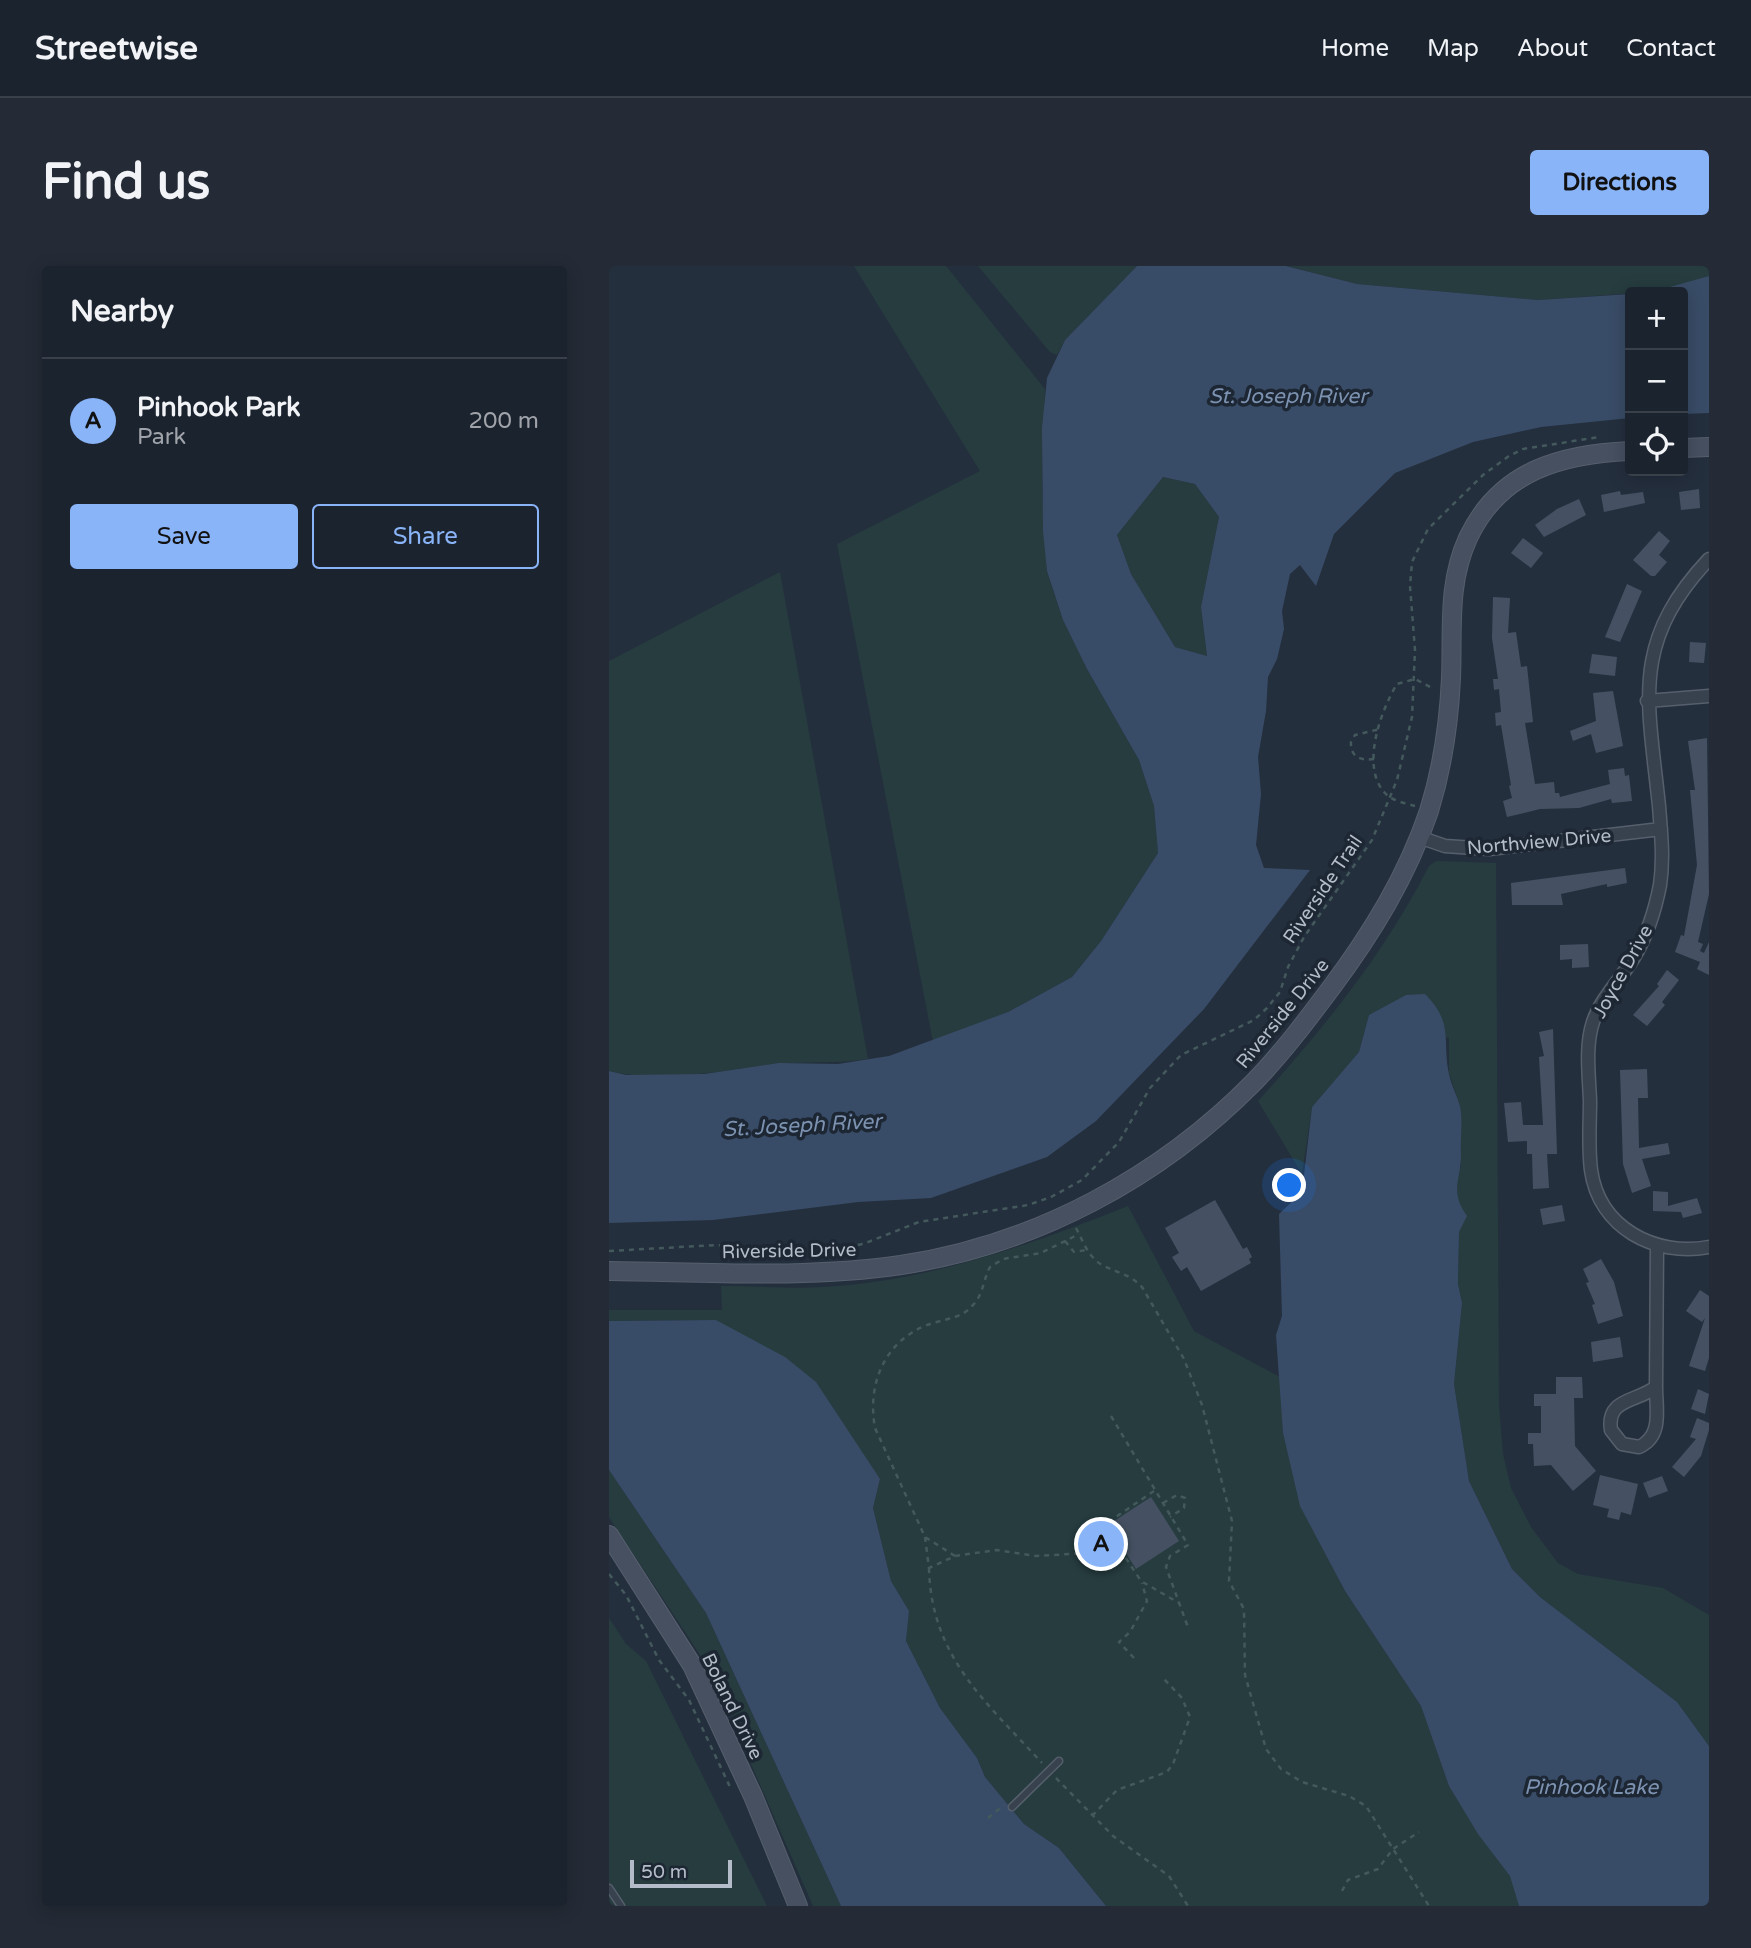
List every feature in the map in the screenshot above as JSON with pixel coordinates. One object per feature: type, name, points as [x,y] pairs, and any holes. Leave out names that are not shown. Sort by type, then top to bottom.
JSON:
[{"type":"street","points":[[1688,448],[1709,447]]},
{"type":"street","name":"Riverside Drive","points":[[609,1271],[845,1272],[905,1265],[963,1251],[1105,1197],[1187,1141],[1255,1081],[1294,1037],[1356,955],[1397,888],[1419,837],[1439,776],[1451,676],[1451,603],[1461,555],[1470,534],[1497,498],[1541,467],[1585,453],[1625,451]]},
{"type":"street","name":"Joyce Drive","points":[[1657,1246],[1623,1227],[1610,1214],[1595,1186],[1591,1170],[1589,1050],[1593,1022],[1633,960],[1651,922],[1660,883],[1663,852],[1647,701],[1649,668],[1656,639],[1680,592],[1709,559]]},
{"type":"street","points":[[1647,701],[1709,696]]},
{"type":"street","name":"Northview Drive","points":[[1419,837],[1445,846],[1489,849],[1661,829]]},
{"type":"street","points":[[1656,1387],[1641,1397],[1619,1404],[1611,1413],[1611,1430],[1622,1444],[1639,1447],[1653,1436],[1657,1429],[1657,1246],[1674,1250],[1709,1247]]},
{"type":"street","name":"Boland Drive","points":[[609,1535],[692,1665],[753,1797],[798,1906]]},
{"type":"lane","points":[[1012,1807],[1059,1761]]},
{"type":"lane","points":[[609,1888],[621,1906]]},
{"type":"path","name":"Riverside Trail","points":[[609,1251],[717,1245],[786,1253],[828,1251],[863,1244],[919,1222],[1028,1205],[1059,1193],[1082,1180],[1119,1142],[1150,1088],[1181,1055],[1254,1020],[1268,1008],[1280,992],[1288,967],[1304,937],[1372,840],[1391,798],[1407,745],[1415,679],[1410,586],[1412,562],[1428,529],[1483,475],[1509,456],[1523,449],[1605,436]]},
{"type":"path","points":[[1420,807],[1391,798],[1377,781],[1374,759],[1380,729],[1397,684],[1415,679],[1435,691]]},
{"type":"path","points":[[1374,759],[1361,760],[1355,755],[1351,742],[1355,735],[1380,729]]},
{"type":"path","points":[[1059,1193],[1087,1250],[1100,1264],[1134,1278],[1142,1287],[1184,1359],[1202,1405],[1232,1521],[1229,1581],[1244,1609],[1245,1675],[1266,1749],[1281,1769],[1303,1782],[1349,1796],[1366,1806],[1429,1906]]},
{"type":"path","points":[[1079,1234],[1041,1253],[1003,1259],[989,1267],[980,1297],[971,1308],[907,1336],[888,1353],[878,1372],[872,1409],[875,1428],[925,1537],[930,1599],[939,1630],[963,1676],[1092,1816],[1113,1836],[1169,1876],[1188,1906]]},
{"type":"path","points":[[1065,1241],[1074,1252],[1087,1250]]},
{"type":"path","points":[[1111,1416],[1188,1545],[1166,1562],[1189,1630]]},
{"type":"path","points":[[1134,1658],[1119,1642],[1130,1632],[1147,1601],[1141,1581],[1104,1525],[1154,1491]]},
{"type":"path","points":[[1162,1504],[1175,1495],[1185,1498],[1184,1508],[1170,1517]]},
{"type":"path","points":[[925,1537],[955,1556]]},
{"type":"path","points":[[929,1568],[955,1556],[996,1550],[1036,1556],[1122,1551]]},
{"type":"path","points":[[609,1574],[631,1605],[659,1660],[689,1700],[733,1792]]},
{"type":"path","points":[[1141,1581],[1179,1603]]},
{"type":"path","points":[[1092,1816],[1117,1790],[1154,1779],[1173,1764],[1190,1717],[1182,1698],[1164,1679]]},
{"type":"path","points":[[1342,1891],[1353,1877],[1378,1869],[1393,1849],[1419,1832]]},
{"type":"green space","points":[[854,266],[946,266],[1045,389],[1042,489],[1047,571],[1063,620],[1087,669],[1139,760],[1154,806],[1158,853],[1101,941],[1072,977],[1008,1012],[933,1042],[837,544],[980,471]]},
{"type":"green space","points":[[978,266],[1137,266],[1065,340],[1057,355],[1050,352]]},
{"type":"green space","points":[[1287,266],[1709,266],[1709,276],[1675,287],[1625,287],[1625,294],[1538,300],[1357,284]]},
{"type":"green space","points":[[1163,477],[1195,484],[1219,517],[1201,607],[1207,656],[1175,647],[1131,574],[1117,535]]},
{"type":"green space","points":[[780,572],[868,1059],[776,1064],[671,1076],[629,1075],[609,1071],[609,661]]},
{"type":"green space","points":[[1436,861],[1496,863],[1499,1404],[1503,1454],[1511,1488],[1531,1527],[1558,1563],[1578,1574],[1663,1588],[1709,1615],[1709,1746],[1677,1702],[1540,1597],[1512,1569],[1469,1481],[1454,1384],[1462,1303],[1458,1284],[1459,1232],[1466,1216],[1456,1201],[1456,1176],[1461,1167],[1460,1106],[1449,1073],[1449,1038],[1369,1015],[1359,1052],[1312,1107],[1302,1174],[1258,1101],[1306,1046],[1373,960],[1429,866]]},
{"type":"green space","points":[[1128,1206],[1194,1331],[1280,1377],[1283,1433],[1301,1506],[1345,1591],[1421,1706],[1449,1786],[1478,1833],[1511,1876],[1519,1906],[1106,1906],[1059,1848],[1024,1824],[985,1777],[977,1758],[940,1708],[906,1641],[909,1611],[891,1581],[873,1508],[880,1479],[716,1320],[609,1321],[609,1310],[722,1310],[721,1286],[823,1287],[902,1277],[940,1269],[1016,1247]]},
{"type":"green space","points":[[609,1470],[706,1613],[841,1906],[813,1906],[710,1670],[609,1517]]},
{"type":"green space","points":[[609,1618],[626,1644],[646,1661],[767,1906],[609,1906]]},
{"type":"water","name":"St. Joseph River","points":[[1137,266],[1286,266],[1357,284],[1538,300],[1625,294],[1625,419],[1541,427],[1473,442],[1395,473],[1334,534],[1316,586],[1300,565],[1290,574],[1282,611],[1284,629],[1277,659],[1268,677],[1266,711],[1258,757],[1261,794],[1256,845],[1264,868],[1310,870],[1204,1009],[1096,1121],[1047,1157],[931,1198],[858,1202],[713,1220],[609,1223],[609,1071],[626,1075],[704,1074],[779,1063],[838,1064],[889,1056],[1008,1012],[1072,977],[1101,941],[1158,853],[1154,806],[1139,760],[1087,669],[1063,620],[1047,571],[1043,531],[1042,428],[1047,378],[1065,340]],"holes":[[[1163,477],[1195,484],[1219,517],[1201,607],[1207,656],[1175,647],[1131,574],[1117,535]]]},
{"type":"water","points":[[1709,276],[1709,413],[1688,414],[1688,287],[1670,287]]},
{"type":"water","name":"Pinhook Lake","points":[[1425,994],[1434,1004],[1443,1023],[1449,1074],[1461,1112],[1461,1164],[1457,1192],[1467,1216],[1459,1232],[1458,1284],[1462,1303],[1454,1384],[1469,1481],[1512,1569],[1540,1597],[1677,1702],[1709,1746],[1709,1906],[1519,1906],[1510,1876],[1478,1834],[1449,1786],[1421,1706],[1345,1591],[1300,1506],[1283,1433],[1276,1335],[1282,1316],[1279,1214],[1302,1192],[1312,1107],[1359,1052],[1369,1015],[1406,995]]},
{"type":"water","points":[[716,1320],[785,1357],[816,1382],[880,1479],[873,1508],[891,1581],[909,1611],[906,1641],[940,1708],[977,1758],[985,1777],[1024,1824],[1059,1848],[1106,1906],[841,1906],[706,1613],[609,1470],[609,1321]]},
{"type":"building","points":[[1699,489],[1700,508],[1681,510],[1679,492]]},
{"type":"building","points":[[1620,491],[1621,495],[1643,492],[1645,503],[1604,512],[1601,495]]},
{"type":"building","points":[[1579,499],[1586,515],[1544,537],[1535,525],[1557,509]]},
{"type":"building","points":[[1659,531],[1670,541],[1659,555],[1667,562],[1655,576],[1651,576],[1633,560]]},
{"type":"building","points":[[1523,538],[1543,553],[1531,568],[1511,553]]},
{"type":"building","points":[[1627,584],[1642,591],[1620,642],[1605,637]]},
{"type":"building","points":[[1493,597],[1510,598],[1508,633],[1516,632],[1521,667],[1527,666],[1533,722],[1525,723],[1535,784],[1554,782],[1555,793],[1559,793],[1560,797],[1610,784],[1608,770],[1624,768],[1625,776],[1629,775],[1632,801],[1612,803],[1611,799],[1579,808],[1540,809],[1507,817],[1503,801],[1512,798],[1501,725],[1496,726],[1495,713],[1501,712],[1499,689],[1494,690],[1493,679],[1498,679],[1492,638]]},
{"type":"building","points":[[1690,642],[1706,643],[1704,663],[1689,662]]},
{"type":"building","points":[[1592,654],[1617,657],[1615,676],[1589,673]]},
{"type":"building","points":[[1613,691],[1623,746],[1596,753],[1591,734],[1573,741],[1570,731],[1596,721],[1593,693]]},
{"type":"building","points":[[1707,738],[1709,894],[1698,942],[1703,944],[1700,951],[1704,953],[1709,942],[1709,975],[1697,969],[1700,962],[1675,952],[1681,935],[1684,936],[1697,865],[1690,790],[1695,790],[1688,741]]},
{"type":"building","points":[[1625,868],[1627,883],[1607,887],[1607,884],[1561,894],[1563,905],[1512,905],[1511,883]]},
{"type":"building","points":[[1588,944],[1589,967],[1572,968],[1572,959],[1560,960],[1560,945]]},
{"type":"building","points":[[1667,970],[1679,980],[1662,1002],[1665,1005],[1647,1026],[1633,1015],[1659,986],[1657,984]]},
{"type":"building","points":[[1553,1029],[1557,1154],[1547,1154],[1549,1188],[1533,1189],[1532,1154],[1527,1154],[1527,1141],[1508,1142],[1504,1103],[1521,1102],[1523,1125],[1543,1125],[1539,1057],[1544,1056],[1539,1032]]},
{"type":"building","points":[[1647,1069],[1648,1098],[1638,1098],[1639,1148],[1668,1143],[1670,1154],[1642,1159],[1651,1186],[1632,1193],[1623,1164],[1620,1070]]},
{"type":"building","points":[[1653,1191],[1668,1192],[1668,1206],[1697,1198],[1702,1213],[1683,1218],[1681,1212],[1653,1211]]},
{"type":"building","points":[[1215,1200],[1243,1249],[1247,1247],[1252,1257],[1249,1259],[1251,1263],[1201,1291],[1187,1267],[1181,1271],[1172,1257],[1179,1253],[1165,1228]]},
{"type":"building","points":[[1562,1205],[1565,1221],[1543,1225],[1540,1209]]},
{"type":"building","points":[[1601,1259],[1614,1282],[1623,1316],[1598,1324],[1592,1305],[1595,1304],[1586,1283],[1589,1282],[1583,1269]]},
{"type":"building","points":[[1700,1290],[1709,1296],[1709,1358],[1705,1371],[1689,1366],[1705,1318],[1702,1322],[1686,1311]]},
{"type":"building","points":[[1620,1337],[1623,1357],[1593,1362],[1591,1342]]},
{"type":"building","points":[[1556,1377],[1582,1377],[1583,1398],[1574,1398],[1575,1446],[1596,1471],[1573,1491],[1551,1465],[1534,1466],[1533,1444],[1528,1444],[1528,1433],[1541,1433],[1541,1406],[1534,1406],[1534,1394],[1556,1394]]},
{"type":"building","points":[[1698,1389],[1709,1394],[1705,1414],[1691,1409]]},
{"type":"building","points":[[1697,1418],[1709,1423],[1709,1430],[1701,1456],[1684,1477],[1672,1467],[1696,1439],[1690,1437]]},
{"type":"building","points":[[1600,1475],[1638,1484],[1631,1515],[1621,1512],[1619,1520],[1607,1517],[1609,1509],[1593,1505]]},
{"type":"building","points":[[1662,1476],[1668,1491],[1649,1498],[1643,1483]]},
{"type":"building","points":[[1151,1497],[1179,1541],[1136,1569],[1108,1525]]},
{"type":"place","name":"Pinhook Park","points":[[1101,1544]]}]
